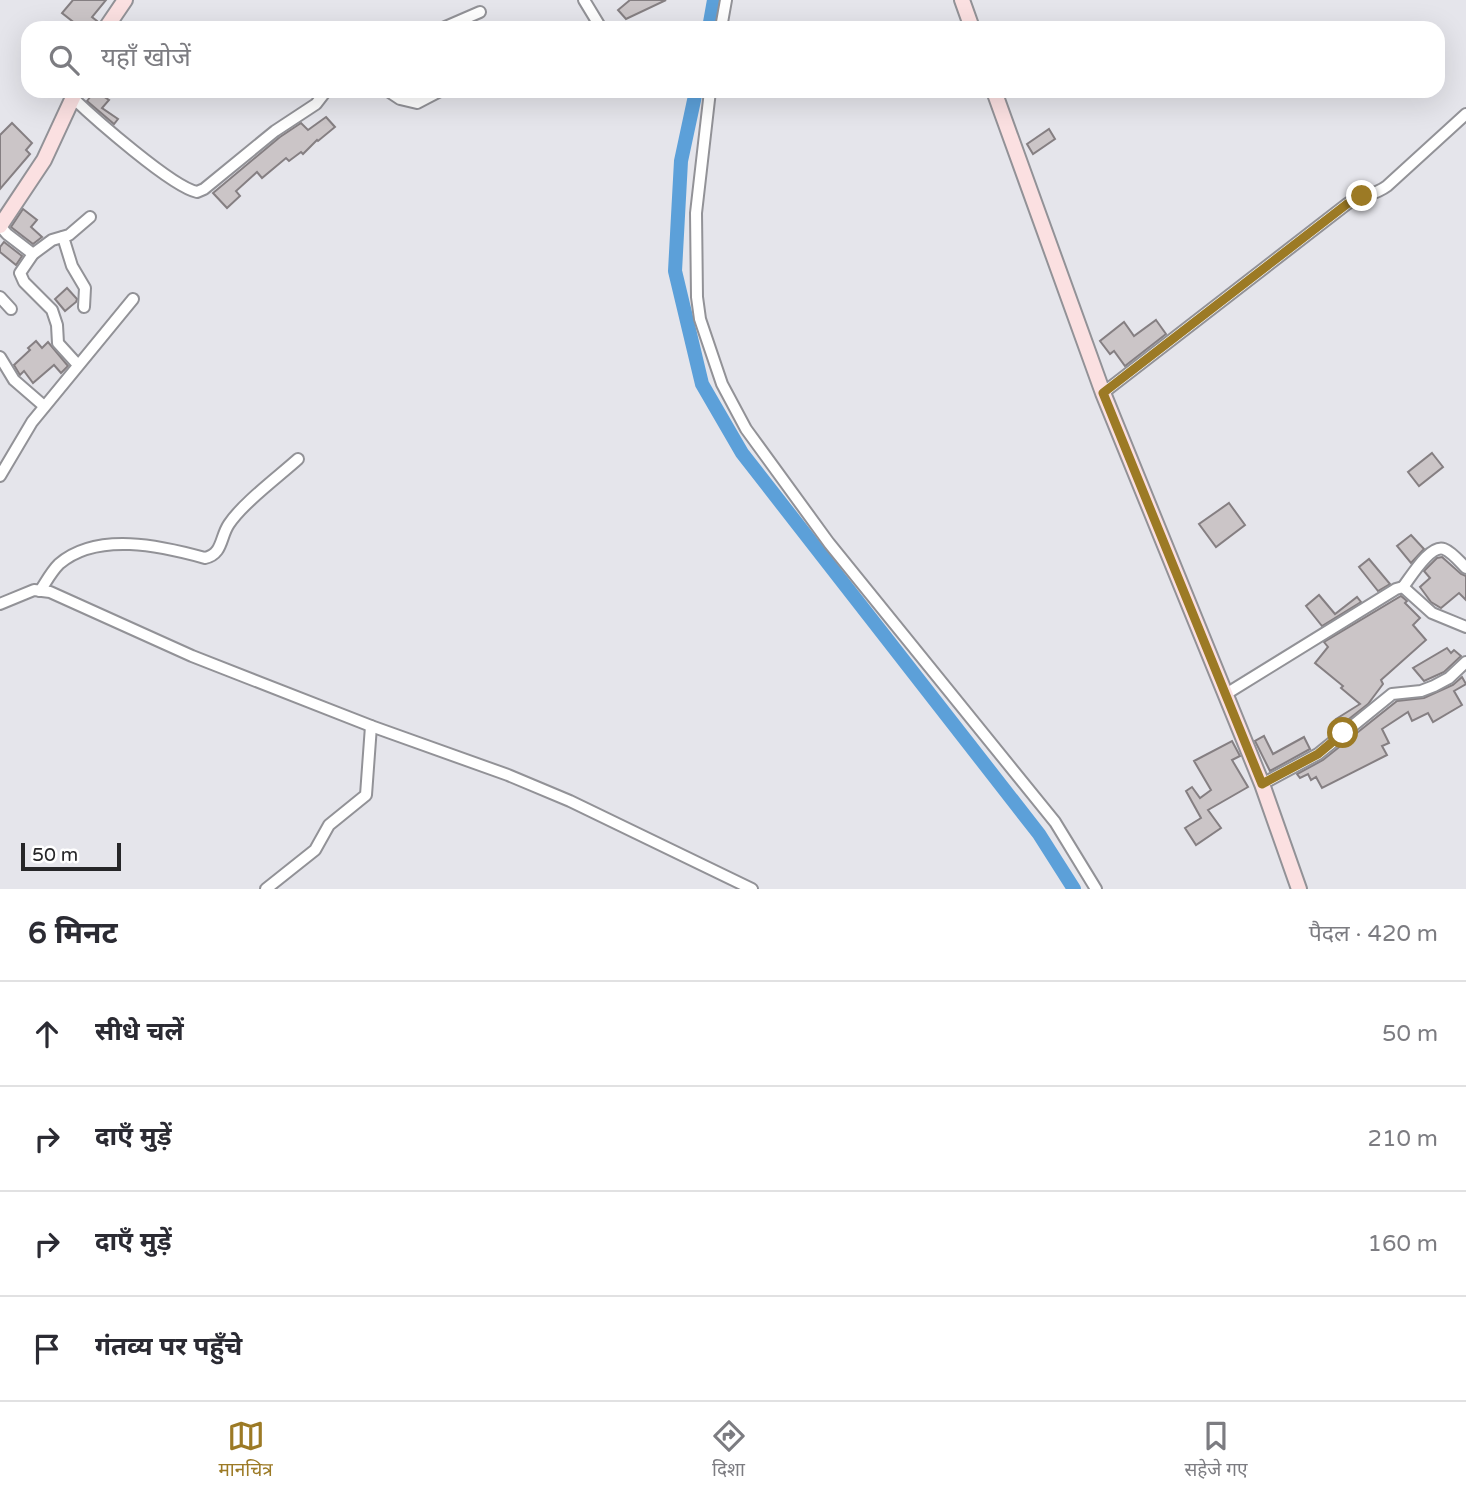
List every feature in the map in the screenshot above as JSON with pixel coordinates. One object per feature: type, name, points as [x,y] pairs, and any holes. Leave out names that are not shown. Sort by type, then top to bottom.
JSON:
[{"type":"street","points":[[111,21],[125,0]]},
{"type":"street","points":[[584,0],[597,21]]},
{"type":"street","points":[[722,21],[726,0]]},
{"type":"street","points":[[962,0],[970,21]]},
{"type":"street","points":[[459,21],[480,12]]},
{"type":"street","points":[[33,254],[6,234],[0,226],[44,160],[73,98]]},
{"type":"street","points":[[78,98],[101,125],[181,185],[197,192],[321,98]]},
{"type":"street","points":[[398,98],[417,103],[427,98]]},
{"type":"street","points":[[709,98],[696,213],[697,297],[700,318],[722,384],[746,429],[829,543],[1055,822],[1096,889]]},
{"type":"street","points":[[997,98],[1103,393],[1262,784],[1299,889]]},
{"type":"street","points":[[1103,393],[1347,204],[1362,196],[1378,193],[1466,114]]},
{"type":"street","points":[[78,365],[58,343],[57,325],[52,310],[21,278],[22,269],[33,254],[52,240],[74,232],[90,217]]},
{"type":"street","points":[[63,237],[72,266],[85,288],[84,307]]},
{"type":"street","points":[[0,297],[11,309]]},
{"type":"street","points":[[0,476],[20,440],[44,406],[133,299]]},
{"type":"street","points":[[0,357],[14,380],[44,406]]},
{"type":"street","points":[[40,591],[59,564],[69,557],[96,547],[138,544],[163,546],[205,558],[213,556],[218,552],[224,534],[235,516],[298,459]]},
{"type":"street","points":[[1226,694],[1403,587],[1429,552],[1443,549],[1466,568]]},
{"type":"street","points":[[1403,587],[1432,613],[1466,627]]},
{"type":"street","points":[[0,604],[34,590],[50,592],[192,656],[545,790],[752,889]]},
{"type":"street","points":[[1262,784],[1318,754],[1392,694],[1421,691],[1434,686],[1449,678],[1466,662]]},
{"type":"street","points":[[266,889],[314,850],[329,825],[366,796],[371,726]]},
{"type":"building","points":[[73,0],[106,0],[92,17],[97,21],[72,21],[62,13]]},
{"type":"building","points":[[630,0],[666,0],[626,19],[618,10]]},
{"type":"building","points":[[89,98],[106,98],[109,100],[102,108],[118,119],[114,124],[87,101]]},
{"type":"building","points":[[326,117],[335,127],[303,154],[301,152],[289,161],[286,158],[262,178],[257,172],[236,191],[240,196],[227,208],[213,193],[280,137],[301,123],[308,130]]},
{"type":"building","points":[[12,123],[32,143],[26,150],[30,154],[0,189],[0,135]]},
{"type":"building","points":[[1049,129],[1055,139],[1033,154],[1027,144]]},
{"type":"building","points":[[23,209],[37,220],[31,227],[42,237],[33,244],[11,227]]},
{"type":"building","points":[[4,242],[22,256],[16,265],[0,252]]},
{"type":"building","points":[[67,288],[77,299],[65,311],[55,299]]},
{"type":"building","points":[[1156,320],[1166,334],[1125,366],[1114,351],[1110,354],[1100,341],[1124,322],[1134,336]]},
{"type":"building","points":[[36,341],[42,348],[48,342],[68,366],[61,373],[54,365],[33,383],[24,371],[20,375],[14,365]]},
{"type":"building","points":[[1432,453],[1443,467],[1419,486],[1408,472]]},
{"type":"building","points":[[1229,503],[1245,525],[1216,547],[1199,524]]},
{"type":"building","points":[[1411,535],[1424,549],[1411,563],[1397,546]]},
{"type":"building","points":[[1442,557],[1466,576],[1466,600],[1459,593],[1441,608],[1431,602],[1420,587],[1430,578],[1424,571],[1437,558]]},
{"type":"building","points":[[1369,559],[1390,584],[1378,591],[1359,567]]},
{"type":"building","points":[[1319,595],[1335,614],[1357,597],[1361,602],[1322,626],[1306,606]]},
{"type":"building","points":[[1401,596],[1420,618],[1413,625],[1426,640],[1381,680],[1383,684],[1368,704],[1340,726],[1336,719],[1360,704],[1315,663],[1328,647],[1324,642]]},
{"type":"building","points":[[1447,648],[1451,653],[1454,650],[1461,656],[1444,672],[1424,681],[1413,668]]},
{"type":"building","points":[[1462,677],[1466,684],[1454,691],[1462,705],[1433,722],[1428,713],[1412,721],[1408,712],[1382,729],[1389,743],[1382,746],[1387,755],[1322,788],[1316,777],[1311,780],[1308,774],[1300,778],[1297,774],[1323,760],[1397,701],[1424,698],[1453,685]]},
{"type":"building","points":[[1264,736],[1273,754],[1304,737],[1310,749],[1270,771],[1255,741]]},
{"type":"building","points":[[1232,741],[1240,756],[1232,760],[1248,787],[1208,810],[1221,828],[1196,845],[1185,828],[1201,818],[1186,791],[1192,787],[1200,798],[1211,790],[1194,761]]},
{"type":"waterway","points":[[710,21],[714,0]]},
{"type":"waterway","points":[[694,98],[681,161],[675,271],[702,384],[742,453],[1039,834],[1074,889]]},
{"type":"route","points":[[1343,733],[1318,754],[1262,784],[1103,393],[1347,204],[1362,196]]}]
